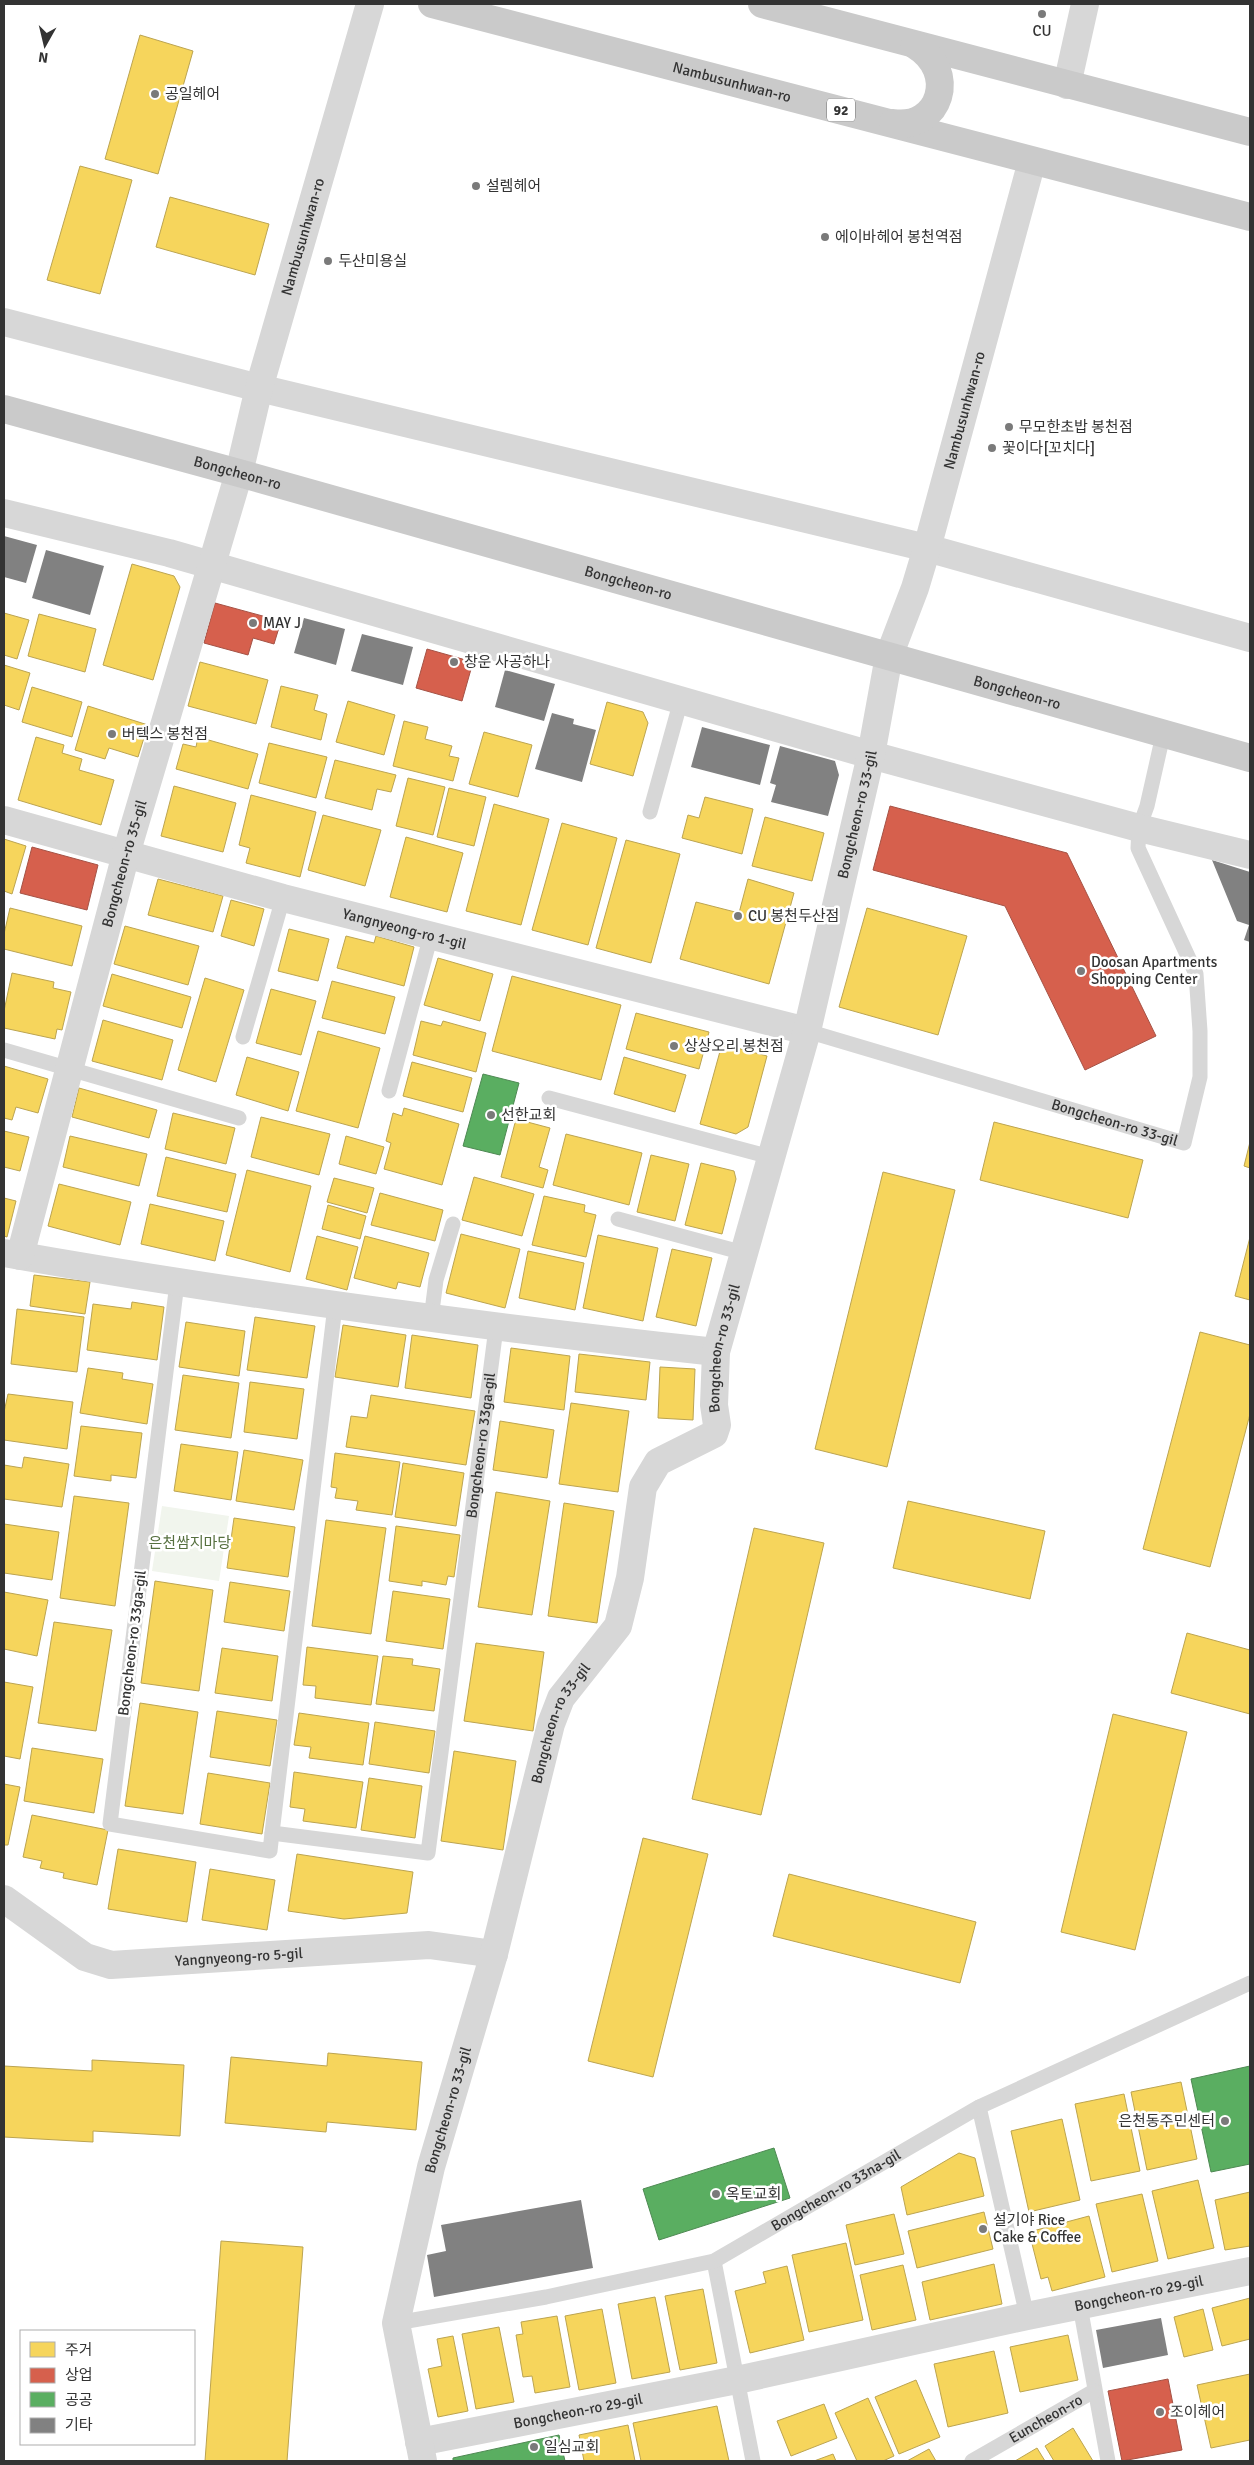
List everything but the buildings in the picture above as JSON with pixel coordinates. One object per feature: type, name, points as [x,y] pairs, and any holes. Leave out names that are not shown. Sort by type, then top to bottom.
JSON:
[{"type":"main road","name":"Nambusunhwan-ro","points":[[432,4],[1250,217]]},
{"type":"main road","points":[[762,4],[1067,86],[1250,132]]},
{"type":"main road","points":[[887,122],[900,124],[914,121],[926,114],[935,103],[940,90],[940,76],[936,63],[927,52],[915,45]]},
{"type":"main road","name":"Bongcheon-ro","points":[[4,409],[239,473],[1250,758]]},
{"type":"street","name":"Nambusunhwan-ro","points":[[239,473],[259,388],[370,4]]},
{"type":"street","points":[[1067,86],[1085,4]]},
{"type":"street","name":"Nambusunhwan-ro","points":[[889,656],[915,588],[927,548],[1032,161]]},
{"type":"street","points":[[4,322],[259,388],[927,548],[1250,638]]},
{"type":"street","name":"Bongcheon-ro 35-gil","points":[[12,1254],[69,1069],[126,854],[210,565],[239,473]]},
{"type":"street","points":[[4,513],[169,553],[871,755],[1139,838],[1250,855]]},
{"type":"street","name":"Bongcheon-ro 33-gil","points":[[421,2452],[396,2323],[431,2167],[494,1954],[551,1724],[561,1698],[618,1626],[630,1578],[644,1487],[658,1462],[714,1434],[718,1426],[714,1405],[716,1352],[807,1031],[871,755],[889,656]]},
{"type":"street","name":"Yangnyeong-ro 1-gil","points":[[4,820],[283,898],[807,1031]]},
{"type":"street","points":[[12,1254],[177,1284],[496,1328],[716,1352]]},
{"type":"street","name":"Yangnyeong-ro 5-gil","points":[[4,1898],[85,1957],[110,1965],[430,1945],[494,1954]]},
{"type":"street","name":"Bongcheon-ro 29-gil","points":[[421,2452],[1026,2316],[1250,2271]]},
{"type":"lane","points":[[650,812],[681,700]]},
{"type":"lane","points":[[1139,838],[1163,735]]},
{"type":"lane","name":"Bongcheon-ro 33-gil","points":[[807,1031],[1184,1143],[1200,1077],[1200,1031],[1196,974],[1139,838]]},
{"type":"lane","points":[[244,1037],[283,898]]},
{"type":"lane","points":[[389,1090],[431,935]]},
{"type":"lane","points":[[4,1050],[240,1118]]},
{"type":"lane","points":[[549,1098],[772,1157]]},
{"type":"lane","points":[[618,1220],[744,1253]]},
{"type":"lane","points":[[431,1319],[436,1280],[453,1224]]},
{"type":"lane","name":"Bongcheon-ro 33ga-gil","points":[[177,1284],[110,1824],[270,1851],[336,1306]]},
{"type":"lane","name":"Bongcheon-ro 33ga-gil","points":[[272,1832],[428,1852],[496,1328]]},
{"type":"lane","name":"Bongcheon-ro 33na-gil","points":[[396,2323],[546,2297],[714,2261],[979,2107],[1250,1983]]},
{"type":"lane","points":[[979,2107],[1026,2316]]},
{"type":"lane","points":[[714,2261],[753,2461]]},
{"type":"lane","name":"Euncheon-ro","points":[[1080,2306],[1108,2461]]},
{"type":"lane","name":"Euncheon-ro","points":[[972,2461],[1094,2391]]},
{"type":"green space","name":"은천쌈지마당","points":[[162,1506],[229,1516],[219,1581],[152,1571]]},
{"type":"place","name":"CU","points":[[1042,14]]},
{"type":"place","name":"공일헤어","points":[[155,94]]},
{"type":"place","name":"설렘헤어","points":[[476,186]]},
{"type":"place","name":"에이바헤어 봉천역점","points":[[825,237]]},
{"type":"place","name":"두산미용실","points":[[328,261]]},
{"type":"place","name":"무모한초밥 봉천점","points":[[1009,427]]},
{"type":"place","name":"꽃이다[꼬치다]","points":[[992,448]]},
{"type":"place","name":"MAY J","points":[[253,623]]},
{"type":"place","name":"창운 사공하나","points":[[454,662]]},
{"type":"place","name":"버텍스 봉천점","points":[[112,734]]},
{"type":"place","name":"CU 봉천두산점","points":[[738,916]]},
{"type":"place","name":"Doosan Apartments Shopping Center","points":[[1081,971]]},
{"type":"place","name":"상상오리 봉천점","points":[[674,1046]]},
{"type":"place","name":"선한교회","points":[[491,1115]]},
{"type":"place","name":"은천동주민센터","points":[[1225,2121]]},
{"type":"place","name":"옥토교회","points":[[716,2194]]},
{"type":"place","name":"설기야 Rice Cake & Coffee","points":[[983,2229]]},
{"type":"place","name":"조이헤어","points":[[1160,2412]]},
{"type":"place","name":"일심교회","points":[[534,2447]]}]
